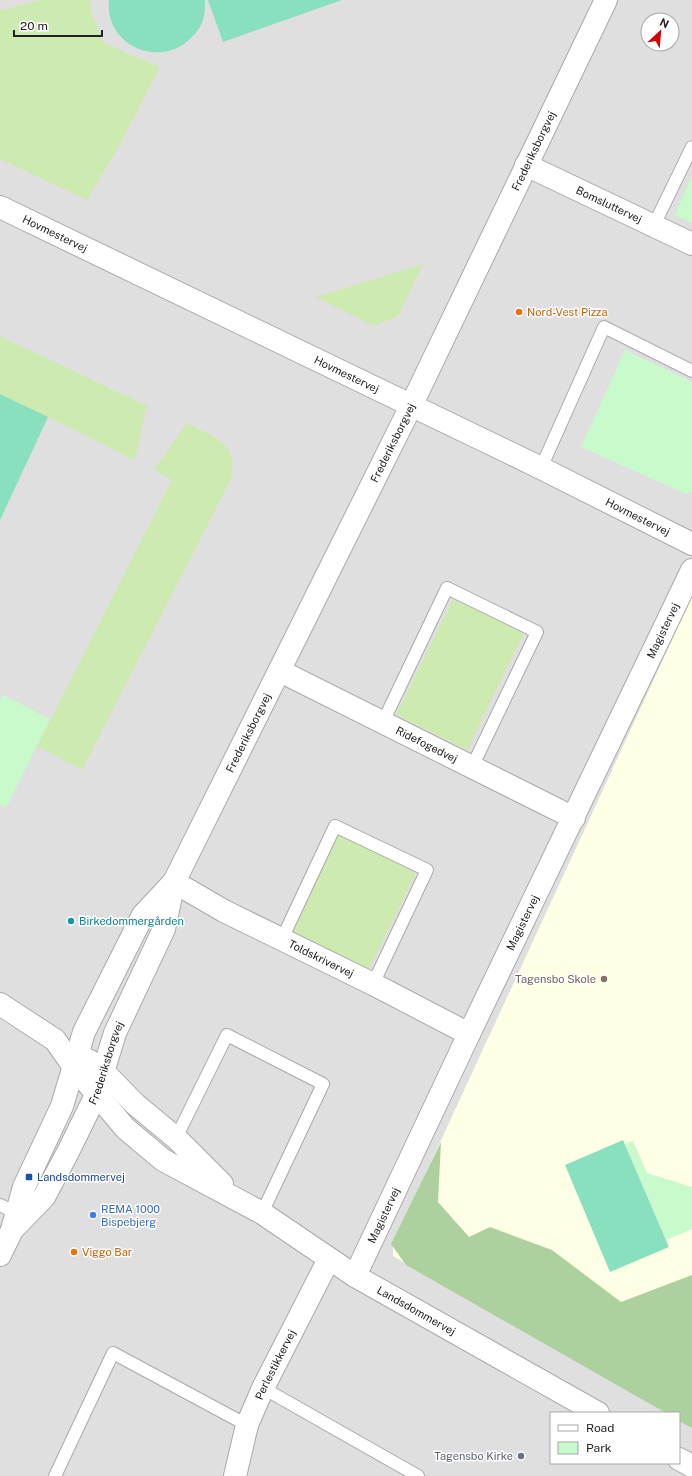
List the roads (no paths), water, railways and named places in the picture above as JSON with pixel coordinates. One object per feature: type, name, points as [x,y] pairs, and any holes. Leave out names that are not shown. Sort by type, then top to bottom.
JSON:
[{"type":"street","name":"Frederiksborgvej","points":[[14,1216],[44,1197],[96,1095],[115,1033],[164,929],[174,882],[411,406],[606,0]]},
{"type":"street","name":"Bomsluttervej","points":[[526,165],[692,244]]},
{"type":"street","name":"Hovmestervej","points":[[0,207],[541,468],[692,544]]},
{"type":"street","name":"Magistervej","points":[[355,1276],[469,1034],[692,570]]},
{"type":"street","name":"Ridefogedvej","points":[[280,670],[574,818]]},
{"type":"street","name":"Frederiksborgvej","points":[[0,1255],[24,1187],[62,1106],[84,1032],[143,915],[174,882]]},
{"type":"street","name":"Toldskrivervej","points":[[174,882],[224,911],[373,984],[469,1034]]},
{"type":"street","name":"Landsdommervej","points":[[0,1004],[55,1040],[74,1068],[125,1128],[163,1160],[262,1213],[355,1276],[596,1412]]},
{"type":"street","name":"Landsdommervej","points":[[74,1068],[81,1062],[88,1060],[96,1065],[135,1104],[176,1138],[239,1200]]},
{"type":"street","name":"Perlestikkervej","points":[[235,1476],[247,1425],[263,1388],[328,1259]]},
{"type":"street","points":[[680,1460],[692,1466]]},
{"type":"lane","points":[[654,225],[692,148]]},
{"type":"lane","points":[[541,468],[604,327],[692,371]]},
{"type":"lane","points":[[383,722],[447,588],[537,632],[472,767]]},
{"type":"lane","points":[[282,939],[335,826],[427,870],[373,984]]},
{"type":"lane","points":[[176,1138],[227,1035],[323,1084],[262,1213]]},
{"type":"lane","points":[[55,1476],[113,1353],[247,1425]]},
{"type":"lane","points":[[263,1388],[418,1476]]},
{"type":"place","name":"Nord-Vest Pizza","points":[[519,312]]},
{"type":"place","name":"Birkedommergården","points":[[71,921]]},
{"type":"place","name":"Tagensbo Skole","points":[[604,979]]},
{"type":"place","name":"Landsdommervej","points":[[29,1177]]},
{"type":"place","name":"REMA 1000 Bispebjerg","points":[[93,1215]]},
{"type":"place","name":"Viggo Bar","points":[[74,1252]]},
{"type":"place","name":"Tagensbo Kirke","points":[[521,1456]]}]
